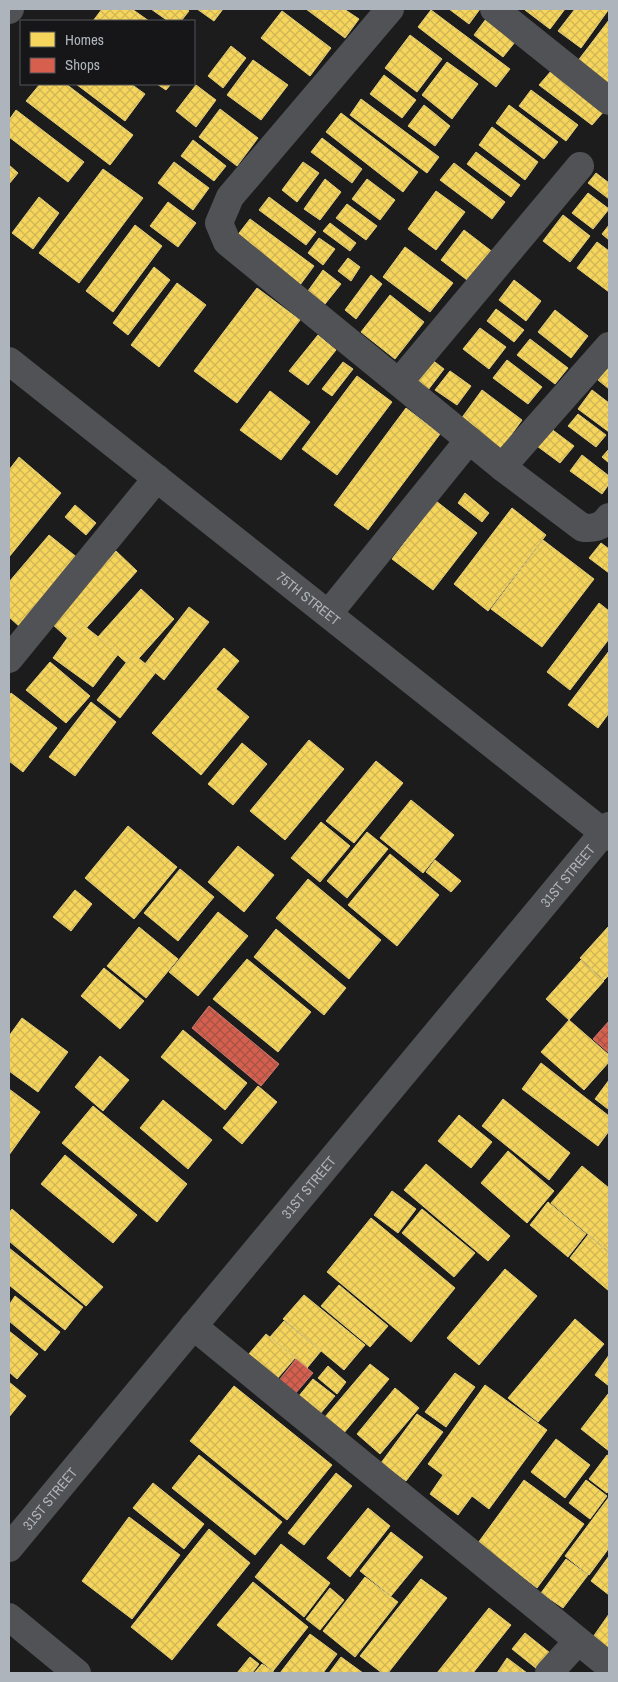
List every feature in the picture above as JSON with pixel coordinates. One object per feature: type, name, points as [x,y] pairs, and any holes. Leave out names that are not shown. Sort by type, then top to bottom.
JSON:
[{"type":"street","points":[[390,9],[230,197],[219,223],[227,242],[400,381],[502,467],[583,528],[595,528],[604,524],[609,517]]},
{"type":"street","points":[[494,9],[609,102]]},
{"type":"street","points":[[400,381],[580,166]]},
{"type":"street","points":[[502,467],[609,346]]},
{"type":"street","name":"75TH STREET","points":[[9,361],[608,832]]},
{"type":"street","points":[[329,613],[469,440]]},
{"type":"street","points":[[9,659],[157,478]]},
{"type":"street","name":"31ST STREET","points":[[9,1548],[608,832]]},
{"type":"street","points":[[193,1326],[609,1666]]},
{"type":"street","points":[[9,1617],[77,1673]]},
{"type":"street","points":[[549,1673],[578,1641]]},
{"type":"building: Homes","points":[[102,9],[132,9],[148,20],[94,20]]},
{"type":"building: Homes","points":[[151,9],[186,9],[189,11],[182,20],[167,20]]},
{"type":"building: Homes","points":[[197,9],[223,9],[214,21]]},
{"type":"building: Homes","points":[[306,9],[344,9],[359,19],[345,38]]},
{"type":"building: Homes","points":[[449,9],[480,9],[469,24]]},
{"type":"building: Homes","points":[[565,9],[550,29],[525,10]]},
{"type":"building: Homes","points":[[575,9],[609,9],[581,48],[558,31]]},
{"type":"building: Homes","points":[[431,10],[510,69],[496,87],[418,27]]},
{"type":"building: Homes","points":[[282,11],[331,48],[310,76],[261,38]]},
{"type":"building: Homes","points":[[489,15],[519,37],[503,57],[474,35]]},
{"type":"building: Homes","points":[[609,20],[609,85],[577,62]]},
{"type":"building: Homes","points":[[410,35],[442,59],[417,92],[385,68]]},
{"type":"building: Homes","points":[[231,46],[246,58],[223,88],[208,76]]},
{"type":"building: Homes","points":[[253,60],[288,85],[261,120],[227,95]]},
{"type":"building: Homes","points":[[447,62],[478,84],[452,119],[422,95]]},
{"type":"building: Homes","points":[[552,70],[605,110],[592,125],[539,85]]},
{"type":"building: Homes","points":[[384,75],[416,100],[402,118],[370,94]]},
{"type":"building: Homes","points":[[39,85],[67,85],[133,135],[110,165],[26,101]]},
{"type":"building: Homes","points":[[77,85],[132,85],[145,94],[125,121]]},
{"type":"building: Homes","points":[[158,85],[170,85],[166,90]]},
{"type":"building: Homes","points":[[196,85],[216,100],[196,127],[176,111]]},
{"type":"building: Homes","points":[[531,90],[578,125],[566,141],[519,106]]},
{"type":"building: Homes","points":[[361,99],[439,157],[427,173],[350,115]]},
{"type":"building: Homes","points":[[424,105],[450,126],[435,146],[408,126]]},
{"type":"building: Homes","points":[[509,105],[558,142],[544,159],[496,123]]},
{"type":"building: Homes","points":[[220,109],[258,138],[237,166],[199,137]]},
{"type":"building: Homes","points":[[16,110],[84,162],[68,182],[9,137],[9,120]]},
{"type":"building: Homes","points":[[341,113],[418,172],[403,192],[326,132]]},
{"type":"building: Homes","points":[[492,127],[538,162],[525,180],[479,145]]},
{"type":"building: Homes","points":[[322,138],[362,169],[352,183],[311,152]]},
{"type":"building: Homes","points":[[193,140],[226,166],[214,181],[181,156]]},
{"type":"building: Homes","points":[[476,152],[520,185],[511,197],[467,164]]},
{"type":"building: Homes","points":[[174,162],[209,188],[193,210],[158,183]]},
{"type":"building: Homes","points":[[303,162],[319,173],[297,202],[282,190]]},
{"type":"building: Homes","points":[[454,163],[505,202],[492,219],[440,180]]},
{"type":"building: Homes","points":[[9,165],[18,173],[9,184]]},
{"type":"building: Homes","points":[[103,169],[143,198],[79,283],[39,253]]},
{"type":"building: Homes","points":[[596,173],[609,183],[609,199],[588,183]]},
{"type":"building: Homes","points":[[325,179],[341,192],[320,220],[304,209]]},
{"type":"building: Homes","points":[[367,179],[395,200],[380,220],[352,199]]},
{"type":"building: Homes","points":[[436,191],[465,212],[436,250],[408,229]]},
{"type":"building: Homes","points":[[588,193],[609,209],[593,229],[572,213]]},
{"type":"building: Homes","points":[[39,197],[59,213],[33,249],[12,233]]},
{"type":"building: Homes","points":[[269,197],[316,232],[306,245],[259,210]]},
{"type":"building: Homes","points":[[168,202],[196,223],[178,247],[150,226]]},
{"type":"building: Homes","points":[[347,204],[377,226],[366,240],[336,218]]},
{"type":"building: Homes","points":[[563,215],[590,236],[570,262],[543,241]]},
{"type":"building: Homes","points":[[250,219],[314,266],[300,285],[236,237]]},
{"type":"building: Homes","points":[[330,223],[356,243],[350,251],[323,231]]},
{"type":"building: Homes","points":[[135,225],[162,246],[113,312],[86,291]]},
{"type":"building: Homes","points":[[609,225],[609,240],[602,234]]},
{"type":"building: Homes","points":[[464,230],[494,253],[471,283],[441,260]]},
{"type":"building: Homes","points":[[319,238],[335,249],[323,265],[308,253]]},
{"type":"building: Homes","points":[[597,242],[609,251],[609,292],[577,268]]},
{"type":"building: Homes","points":[[405,247],[453,283],[430,312],[383,277]]},
{"type":"building: Homes","points":[[348,258],[360,267],[351,281],[338,271]]},
{"type":"building: Homes","points":[[154,267],[170,280],[128,335],[113,323]]},
{"type":"building: Homes","points":[[323,270],[341,284],[325,304],[308,291]]},
{"type":"building: Homes","points":[[371,275],[382,284],[356,319],[345,310]]},
{"type":"building: Homes","points":[[514,280],[541,301],[526,321],[499,300]]},
{"type":"building: Homes","points":[[177,283],[206,305],[159,367],[131,345]]},
{"type":"building: Homes","points":[[257,288],[300,320],[237,403],[194,371]]},
{"type":"building: Homes","points":[[390,295],[424,322],[395,359],[361,332]]},
{"type":"building: Homes","points":[[496,309],[524,330],[514,342],[487,321]]},
{"type":"building: Homes","points":[[555,310],[588,336],[571,358],[538,332]]},
{"type":"building: Homes","points":[[480,328],[506,347],[489,369],[463,349]]},
{"type":"building: Homes","points":[[318,335],[336,350],[308,385],[289,371]]},
{"type":"building: Homes","points":[[530,339],[568,368],[555,384],[517,355]]},
{"type":"building: Homes","points":[[427,356],[444,369],[428,390],[411,378]]},
{"type":"building: Homes","points":[[507,360],[542,387],[528,404],[493,378]]},
{"type":"building: Homes","points":[[343,362],[353,369],[332,396],[322,389]]},
{"type":"building: Homes","points":[[609,365],[609,389],[598,380]]},
{"type":"building: Homes","points":[[450,371],[471,386],[457,405],[435,390]]},
{"type":"building: Homes","points":[[357,376],[392,402],[337,475],[302,449]]},
{"type":"building: Homes","points":[[482,390],[522,420],[501,449],[461,419]]},
{"type":"building: Homes","points":[[592,390],[609,403],[609,432],[578,409]]},
{"type":"building: Homes","points":[[270,391],[310,422],[281,460],[240,430]]},
{"type":"building: Homes","points":[[406,408],[440,434],[368,530],[334,505]]},
{"type":"building: Homes","points":[[578,414],[606,435],[596,447],[568,426]]},
{"type":"building: Homes","points":[[550,428],[574,446],[560,463],[537,446]]},
{"type":"building: Homes","points":[[609,449],[609,463],[602,457]]},
{"type":"building: Homes","points":[[582,455],[609,476],[609,484],[602,494],[570,471]]},
{"type":"building: Homes","points":[[19,457],[61,493],[9,557],[9,470]]},
{"type":"building: Homes","points":[[465,493],[489,513],[482,522],[458,503]]},
{"type":"building: Homes","points":[[436,501],[477,533],[433,590],[392,559]]},
{"type":"building: Homes","points":[[75,505],[96,523],[86,535],[65,517]]},
{"type":"building: Homes","points":[[512,508],[546,535],[488,611],[454,584]]},
{"type":"building: Homes","points":[[49,535],[79,559],[20,627],[9,617],[9,582]]},
{"type":"building: Homes","points":[[543,540],[594,579],[542,647],[491,609]]},
{"type":"building: Homes","points":[[601,543],[609,549],[609,573],[589,558]]},
{"type":"building: Homes","points":[[116,551],[137,571],[73,643],[51,623]]},
{"type":"building: Homes","points":[[141,589],[174,619],[131,667],[98,637]]},
{"type":"building: Homes","points":[[599,603],[609,611],[609,639],[570,690],[547,672]]},
{"type":"building: Homes","points":[[189,607],[209,622],[164,680],[145,664]]},
{"type":"building: Homes","points":[[79,622],[119,653],[93,687],[53,658]]},
{"type":"building: Homes","points":[[224,648],[239,661],[216,689],[249,717],[201,775],[152,733]]},
{"type":"building: Homes","points":[[609,651],[609,713],[598,728],[568,705]]},
{"type":"building: Homes","points":[[133,654],[156,672],[120,718],[97,700]]},
{"type":"building: Homes","points":[[50,662],[90,696],[66,723],[26,690]]},
{"type":"building: Homes","points":[[11,693],[57,728],[23,772],[9,761],[9,696]]},
{"type":"building: Homes","points":[[91,702],[116,722],[75,776],[49,757]]},
{"type":"building: Homes","points":[[309,740],[344,769],[285,840],[250,811]]},
{"type":"building: Homes","points":[[242,743],[267,764],[233,805],[208,784]]},
{"type":"building: Homes","points":[[376,761],[403,783],[354,843],[326,821]]},
{"type":"building: Homes","points":[[411,800],[454,835],[423,873],[380,838]]},
{"type":"building: Homes","points":[[321,822],[350,846],[320,882],[291,858]]},
{"type":"building: Homes","points":[[128,826],[177,867],[134,919],[85,878]]},
{"type":"building: Homes","points":[[367,832],[388,849],[347,898],[327,881]]},
{"type":"building: Homes","points":[[238,846],[274,875],[244,912],[208,882]]},
{"type":"building: Homes","points":[[390,854],[439,895],[397,946],[348,905]]},
{"type":"building: Homes","points":[[435,860],[461,881],[451,892],[426,872]]},
{"type":"building: Homes","points":[[180,869],[214,897],[178,941],[144,913]]},
{"type":"building: Homes","points":[[308,879],[381,940],[349,979],[276,918]]},
{"type":"building: Homes","points":[[75,890],[92,904],[71,931],[53,917]]},
{"type":"building: Homes","points":[[218,912],[248,936],[198,996],[169,972]]},
{"type":"building: Homes","points":[[139,927],[178,959],[146,998],[107,966]]},
{"type":"building: Homes","points":[[608,927],[609,975],[604,980],[580,958]]},
{"type":"building: Homes","points":[[276,929],[346,988],[324,1015],[254,957]]},
{"type":"building: Homes","points":[[247,959],[311,1012],[278,1052],[213,999]]},
{"type":"building: Homes","points":[[581,960],[604,981],[569,1020],[546,999]]},
{"type":"building: Homes","points":[[104,968],[144,1001],[120,1029],[81,996]]},
{"type":"building: Homes","points":[[22,1018],[68,1052],[38,1092],[9,1071],[9,1036]]},
{"type":"building: Homes","points":[[569,1020],[609,1055],[609,1062],[584,1090],[541,1052]]},
{"type":"building: Homes","points":[[183,1030],[247,1083],[225,1110],[161,1057]]},
{"type":"building: Homes","points":[[100,1056],[129,1080],[103,1111],[75,1087]]},
{"type":"building: Homes","points":[[541,1063],[609,1116],[609,1131],[598,1146],[522,1089]]},
{"type":"building: Homes","points":[[609,1080],[609,1107],[608,1109],[595,1099]]},
{"type":"building: Homes","points":[[258,1086],[277,1102],[242,1144],[223,1128]]},
{"type":"building: Homes","points":[[9,1089],[40,1112],[9,1155]]},
{"type":"building: Homes","points":[[503,1099],[570,1153],[549,1180],[482,1126]]},
{"type":"building: Homes","points":[[163,1100],[212,1140],[188,1169],[140,1128]]},
{"type":"building: Homes","points":[[93,1106],[187,1184],[157,1222],[62,1143]]},
{"type":"building: Homes","points":[[459,1115],[492,1142],[471,1168],[438,1141]]},
{"type":"building: Homes","points":[[508,1151],[554,1191],[527,1223],[481,1183]]},
{"type":"building: Homes","points":[[65,1155],[137,1215],[113,1243],[41,1184]]},
{"type":"building: Homes","points":[[426,1164],[510,1236],[488,1261],[404,1190]]},
{"type":"building: Homes","points":[[582,1166],[609,1188],[609,1252],[551,1203]]},
{"type":"building: Homes","points":[[392,1191],[416,1209],[398,1233],[374,1215]]},
{"type":"building: Homes","points":[[548,1202],[586,1234],[568,1257],[530,1225]]},
{"type":"building: Homes","points":[[12,1209],[103,1287],[86,1306],[9,1241],[9,1213]]},
{"type":"building: Homes","points":[[422,1209],[475,1253],[454,1277],[402,1233]]},
{"type":"building: Homes","points":[[371,1218],[455,1288],[411,1342],[327,1272]]},
{"type":"building: Homes","points":[[588,1235],[609,1253],[609,1291],[570,1258]]},
{"type":"building: Homes","points":[[9,1248],[83,1307],[65,1330],[9,1285]]},
{"type":"building: Homes","points":[[505,1269],[537,1296],[479,1365],[447,1338]]},
{"type":"building: Homes","points":[[339,1285],[388,1326],[370,1347],[321,1306]]},
{"type":"building: Homes","points":[[304,1295],[365,1345],[344,1370],[283,1319]]},
{"type":"building: Homes","points":[[15,1296],[60,1332],[45,1351],[9,1321],[9,1305]]},
{"type":"building: Homes","points":[[575,1319],[604,1344],[538,1422],[508,1398]]},
{"type":"building: Homes","points":[[284,1321],[321,1351],[307,1368],[270,1337]]},
{"type":"building: Homes","points":[[9,1331],[38,1354],[17,1379],[9,1372]]},
{"type":"building: Homes","points":[[266,1334],[295,1358],[271,1386],[242,1362]]},
{"type":"building: Homes","points":[[609,1355],[609,1386],[595,1375]]},
{"type":"building: Homes","points":[[370,1364],[389,1379],[338,1440],[319,1424]]},
{"type":"building: Homes","points":[[328,1366],[346,1382],[337,1394],[318,1378]]},
{"type":"building: Homes","points":[[455,1373],[475,1387],[446,1427],[425,1412]]},
{"type":"building: Homes","points":[[313,1379],[335,1396],[314,1421],[293,1403]]},
{"type":"building: Homes","points":[[9,1382],[26,1396],[9,1417]]},
{"type":"building: Homes","points":[[485,1385],[547,1430],[489,1509],[472,1496],[458,1515],[430,1494],[443,1475],[428,1464]]},
{"type":"building: Homes","points":[[234,1386],[332,1465],[287,1520],[190,1441]]},
{"type":"building: Homes","points":[[395,1388],[419,1408],[380,1454],[357,1434]]},
{"type":"building: Homes","points":[[609,1395],[609,1451],[581,1429]]},
{"type":"building: Homes","points":[[417,1414],[443,1432],[406,1481],[381,1463]]},
{"type":"building: Homes","points":[[556,1439],[590,1465],[565,1498],[531,1472]]},
{"type":"building: Homes","points":[[199,1455],[282,1522],[255,1555],[172,1488]]},
{"type":"building: Homes","points":[[607,1455],[609,1456],[609,1490],[607,1493],[589,1479]]},
{"type":"building: Homes","points":[[336,1473],[352,1486],[304,1545],[288,1533]]},
{"type":"building: Homes","points":[[524,1480],[584,1524],[537,1588],[478,1543]]},
{"type":"building: Homes","points":[[586,1480],[607,1496],[590,1519],[569,1503]]},
{"type":"building: Homes","points":[[153,1483],[204,1524],[184,1549],[133,1508]]},
{"type":"building: Homes","points":[[609,1497],[609,1548],[589,1575],[565,1556]]},
{"type":"building: Homes","points":[[368,1508],[390,1526],[350,1577],[327,1558]]},
{"type":"building: Homes","points":[[129,1517],[180,1555],[132,1619],[82,1581]]},
{"type":"building: Homes","points":[[209,1529],[250,1563],[172,1660],[131,1627]]},
{"type":"building: Homes","points":[[391,1532],[423,1557],[391,1596],[360,1571]]},
{"type":"building: Homes","points":[[281,1544],[330,1583],[304,1617],[255,1577]]},
{"type":"building: Homes","points":[[609,1556],[609,1595],[591,1581]]},
{"type":"building: Homes","points":[[566,1559],[588,1575],[563,1608],[541,1593]]},
{"type":"building: Homes","points":[[365,1577],[398,1602],[355,1657],[323,1631]]},
{"type":"building: Homes","points":[[421,1579],[447,1598],[388,1673],[382,1673],[360,1656]]},
{"type":"building: Homes","points":[[253,1582],[308,1627],[273,1671],[217,1625]]},
{"type":"building: Homes","points":[[330,1588],[344,1600],[320,1630],[306,1619]]},
{"type":"building: Homes","points":[[489,1608],[511,1625],[473,1673],[437,1673]]},
{"type":"building: Homes","points":[[609,1614],[609,1650],[593,1637]]},
{"type":"building: Homes","points":[[525,1633],[550,1653],[537,1669],[512,1649]]},
{"type":"building: Homes","points":[[310,1634],[337,1654],[323,1673],[280,1673]]},
{"type":"building: Homes","points":[[250,1657],[259,1664],[252,1673],[237,1673]]},
{"type":"building: Homes","points":[[341,1657],[363,1673],[329,1673]]},
{"type":"building: Homes","points":[[507,1658],[527,1673],[497,1673]]},
{"type":"building: Homes","points":[[262,1664],[275,1673],[254,1673]]},
{"type":"building: Shops","points":[[209,1006],[279,1064],[261,1086],[192,1028]]},
{"type":"building: Shops","points":[[609,1021],[609,1053],[593,1039]]},
{"type":"building: Shops","points":[[296,1359],[313,1373],[288,1402],[272,1389]]}]
